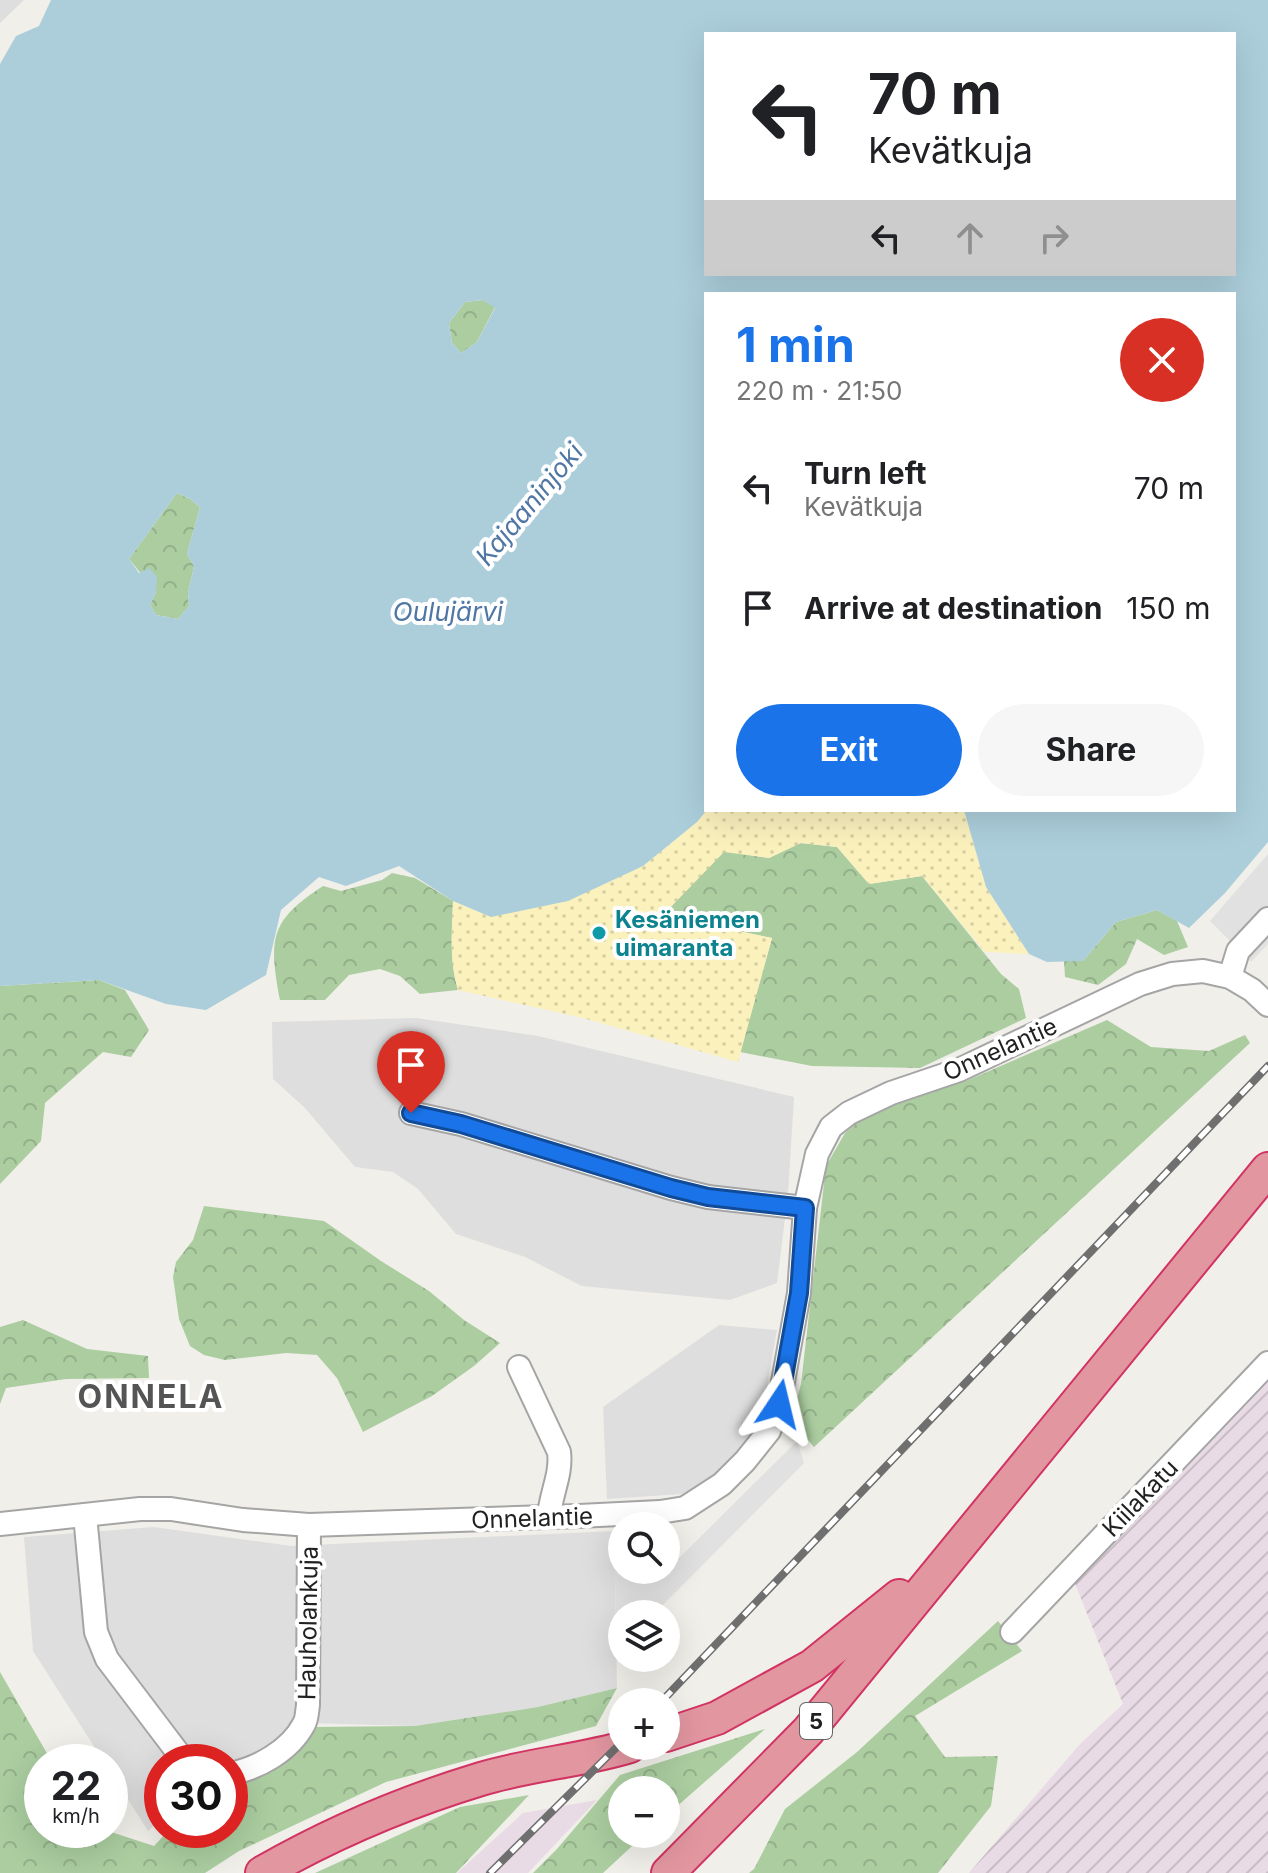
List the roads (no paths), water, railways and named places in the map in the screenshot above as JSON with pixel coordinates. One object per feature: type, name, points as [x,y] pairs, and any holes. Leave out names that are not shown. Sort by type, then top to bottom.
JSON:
[{"type":"highway","name":"5","points":[[668,1873],[808,1731],[1268,1169]]},
{"type":"highway","points":[[680,1730],[717,1718],[812,1666],[949,1556]]},
{"type":"highway","points":[[262,1873],[310,1846],[483,1778],[608,1751]]},
{"type":"street","points":[[1230,977],[1238,951],[1268,919]]},
{"type":"street","name":"Onnelantie","points":[[0,1524],[140,1509],[171,1509],[243,1520],[309,1525],[660,1512],[685,1508],[722,1484],[769,1431],[779,1404],[799,1293],[805,1208],[817,1154],[831,1127],[849,1113],[891,1093],[959,1070],[1140,984],[1172,974],[1203,971],[1230,977],[1252,990],[1268,1005]]},
{"type":"street","points":[[411,1113],[461,1124],[683,1191],[708,1197],[805,1208]]},
{"type":"street","name":"Kiilakatu","points":[[1012,1632],[1268,1363]]},
{"type":"street","points":[[519,1367],[559,1452],[561,1464],[549,1517]]},
{"type":"street","points":[[85,1515],[96,1632],[107,1659],[171,1744]]},
{"type":"street","name":"Hauholankuja","points":[[248,1768],[274,1756],[304,1723],[308,1705],[309,1525]]},
{"type":"water","name":"Oulujärvi","points":[[51,0],[1268,0],[1268,842],[1225,893],[1189,928],[1157,910],[1116,922],[1083,961],[1047,962],[1029,954],[986,887],[965,812],[1236,812],[1236,292],[704,292],[705,812],[697,822],[643,866],[568,901],[491,917],[453,901],[399,866],[346,886],[319,877],[281,910],[266,975],[206,1010],[166,1004],[99,980],[0,986],[0,64],[16,36],[39,26]],"holes":[[[483,300],[495,308],[477,342],[461,353],[452,343],[449,323],[465,302]],[[177,493],[200,507],[187,554],[194,566],[188,593],[189,606],[178,619],[156,615],[150,605],[156,592],[157,577],[149,568],[139,573],[129,559]]]},
{"type":"railway","points":[[674,1688],[1268,1066]]},
{"type":"railway","points":[[490,1873],[608,1756]]},
{"type":"place","name":"Kesäniemen uimaranta","points":[[599,933]]},
{"type":"district","name":"ONNELA","points":[[151,1396]]},
{"type":"water label","name":"Kajaaninjoki","points":[[529,504]]}]
